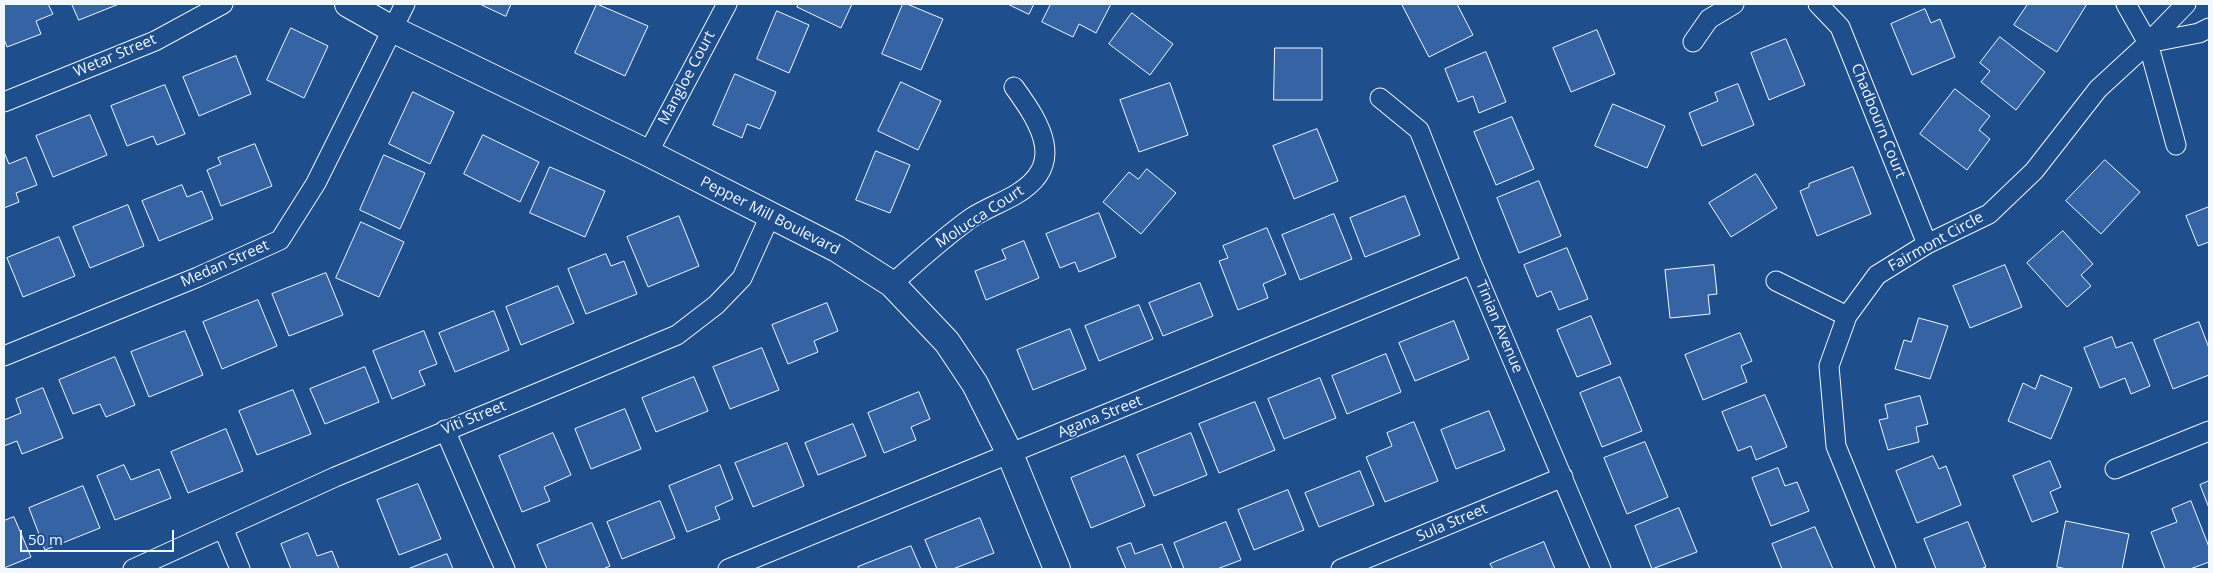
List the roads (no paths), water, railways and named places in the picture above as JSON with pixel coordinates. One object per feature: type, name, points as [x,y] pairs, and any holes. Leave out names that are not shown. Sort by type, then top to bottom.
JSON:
[{"type":"street","name":"Wetar Street","points":[[4,102],[155,40],[223,4]]},
{"type":"street","name":"Pepper Mill Boulevard","points":[[348,4],[392,29],[648,153],[837,249],[892,284],[951,349],[975,384],[1010,454],[1057,569]]},
{"type":"street","name":"Medan Street","points":[[4,356],[198,277],[280,240],[316,183],[405,4]]},
{"type":"street","name":"Mangloe Court","points":[[648,153],[727,4]]},
{"type":"street","points":[[1693,42],[1709,19],[1734,4]]},
{"type":"street","name":"Chadbourn Court","points":[[1818,4],[1840,27],[1927,244]]},
{"type":"street","points":[[2126,4],[2148,43],[2176,145]]},
{"type":"street","name":"Fairmont Circle","points":[[1886,569],[1836,446],[1829,366],[1847,316],[1877,274],[1927,244],[1989,214],[2034,171],[2098,89],[2148,43],[2186,4]]},
{"type":"street","points":[[2148,43],[2198,33],[2209,28]]},
{"type":"street","name":"Molucca Court","points":[[892,284],[936,244],[973,217],[1017,194],[1037,178],[1044,160],[1046,143],[1040,126],[1031,110],[1014,87]]},
{"type":"street","name":"Tinian Avenue","points":[[1380,98],[1419,130],[1472,264],[1601,569]]},
{"type":"street","name":"Viti Street","points":[[133,569],[446,430],[677,335],[716,306],[742,278],[770,216]]},
{"type":"street","name":"Agana Street","points":[[728,569],[1472,264]]},
{"type":"street","points":[[1776,281],[1847,316]]},
{"type":"street","points":[[446,430],[505,569]]},
{"type":"street","points":[[2115,469],[2209,430]]},
{"type":"street","name":"Sula Street","points":[[1342,569],[1563,477]]},
{"type":"street","points":[[223,528],[240,569]]}]
